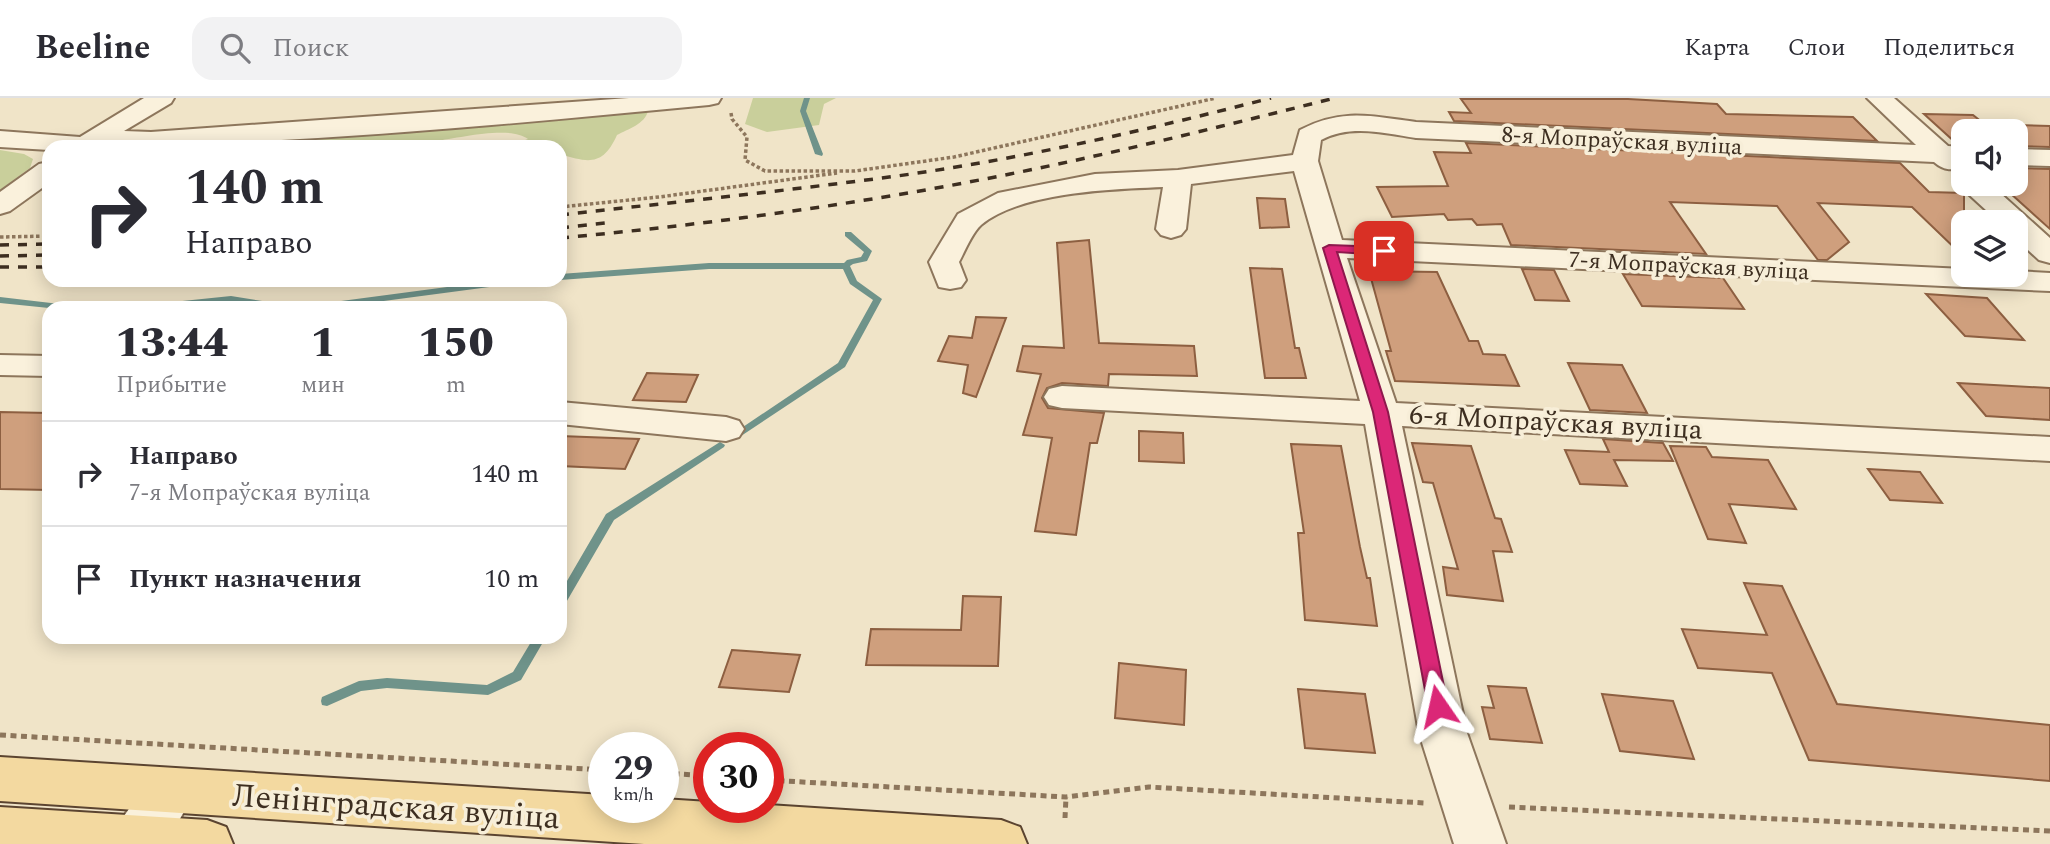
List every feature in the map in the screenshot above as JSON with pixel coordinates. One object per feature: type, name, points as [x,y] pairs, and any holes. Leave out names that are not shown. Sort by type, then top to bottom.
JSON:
[{"type":"main road","name":"Ленінградская вуліца","points":[[0,779],[1001,844]]},
{"type":"main road","name":"Ленінградская вуліца","points":[[0,830],[137,842],[207,844]]},
{"type":"street","points":[[93,140],[162,98]]},
{"type":"street","points":[[1879,98],[1951,153]]},
{"type":"street","points":[[151,140],[720,103]]},
{"type":"street","name":"8-я Мопраўская вуліца","points":[[1305,161],[1309,136],[1331,124],[1368,123],[1416,130],[1951,155]]},
{"type":"street","points":[[0,139],[42,141]]},
{"type":"street","points":[[2028,158],[2050,159]]},
{"type":"street","points":[[950,280],[944,262],[968,220],[1009,199],[1095,182],[1178,178],[1305,161],[1329,248],[1381,412],[1443,733],[1480,844]]},
{"type":"street","points":[[0,205],[42,175]]},
{"type":"street","points":[[1171,229],[1178,178]]},
{"type":"street","points":[[1987,196],[2003,210]]},
{"type":"street","points":[[2028,233],[2050,254]]},
{"type":"street","name":"7-я Мопраўская вуліца","points":[[1329,248],[2050,282]]},
{"type":"street","points":[[0,365],[42,366]]},
{"type":"street","name":"6-я Мопраўская вуліца","points":[[1062,397],[2050,449]]},
{"type":"street","points":[[567,414],[726,429]]},
{"type":"street","points":[[137,842],[172,790]]},
{"type":"path","points":[[567,206],[659,197],[954,157],[1216,98]]},
{"type":"path","points":[[720,103],[747,137],[746,160],[765,171],[855,171]]},
{"type":"path","points":[[0,237],[42,236]]},
{"type":"path","points":[[0,735],[588,769]]},
{"type":"path","points":[[784,781],[1066,797],[1149,787],[1467,805],[2050,831]]},
{"type":"path","points":[[1065,818],[1066,797]]},
{"type":"green space","points":[[753,98],[836,98],[824,104],[819,125],[767,132],[745,124]]},
{"type":"green space","points":[[648,111],[640,123],[617,135],[612,145],[600,157],[587,160],[567,156],[567,140],[525,140],[528,139],[509,133],[442,140],[288,140],[320,134]]},
{"type":"green space","points":[[0,150],[24,154],[33,159],[30,168],[0,190]]},
{"type":"building","points":[[1461,99],[1628,99],[1717,104],[1726,114],[1853,117],[1877,141],[1454,121],[1449,112],[1471,113]]},
{"type":"building","points":[[1924,114],[1973,115],[1978,119],[1951,119],[1951,139]]},
{"type":"building","points":[[2028,125],[2050,126],[2050,147],[2028,146]]},
{"type":"building","points":[[1466,143],[1900,163],[1929,192],[1964,196],[1964,210],[1951,210],[1951,244],[1912,207],[1818,203],[1849,242],[1827,260],[1818,260],[1777,206],[1670,202],[1706,254],[1511,245],[1502,224],[1477,225],[1472,219],[1448,220],[1444,214],[1392,217],[1377,187],[1448,186],[1434,152],[1471,153]]},
{"type":"building","points":[[2028,168],[2050,169],[2050,229],[2013,196],[2028,196]]},
{"type":"building","points":[[1257,198],[1285,199],[1289,227],[1260,228]]},
{"type":"building","points":[[1089,240],[1099,343],[1194,346],[1197,376],[1109,374],[1108,386],[1062,383],[1047,388],[1042,398],[1048,408],[1104,413],[1097,443],[1090,443],[1076,535],[1035,531],[1052,438],[1023,435],[1041,374],[1017,371],[1023,346],[1064,348],[1057,243]]},
{"type":"building","points":[[1250,268],[1282,269],[1295,348],[1299,348],[1306,378],[1265,378]]},
{"type":"building","points":[[1522,269],[1554,270],[1569,301],[1535,300]]},
{"type":"building","points":[[1369,271],[1437,272],[1469,341],[1478,341],[1483,354],[1505,355],[1519,386],[1395,381],[1386,351],[1391,351]]},
{"type":"building","points":[[1623,274],[1723,278],[1744,309],[1642,306]]},
{"type":"building","points":[[1926,294],[1987,298],[2024,340],[1965,336]]},
{"type":"building","points":[[976,317],[1006,318],[976,397],[963,393],[968,365],[938,361],[949,336],[972,338]]},
{"type":"building","points":[[1568,363],[1622,365],[1647,413],[1590,410]]},
{"type":"building","points":[[647,373],[698,375],[686,402],[633,400]]},
{"type":"building","points":[[1958,383],[2050,388],[2050,420],[1986,416]]},
{"type":"building","points":[[0,412],[42,413],[42,490],[0,489]]},
{"type":"building","points":[[1139,431],[1183,433],[1184,463],[1139,461]]},
{"type":"building","points":[[567,436],[639,439],[625,469],[567,466]]},
{"type":"building","points":[[1603,439],[1663,443],[1673,461],[1614,460],[1627,486],[1580,484],[1565,450],[1609,452]]},
{"type":"building","points":[[1412,443],[1471,446],[1495,518],[1501,519],[1512,552],[1493,551],[1503,601],[1447,595],[1443,567],[1458,569],[1433,483],[1423,482]]},
{"type":"building","points":[[1291,444],[1341,446],[1360,547],[1367,578],[1370,578],[1377,626],[1305,620],[1298,533],[1304,533]]},
{"type":"building","points":[[1670,446],[1706,447],[1712,457],[1768,460],[1796,509],[1729,504],[1746,543],[1708,539]]},
{"type":"building","points":[[1868,469],[1920,472],[1942,503],[1890,500]]},
{"type":"building","points":[[1744,583],[1782,586],[1837,704],[2050,725],[2050,781],[1809,760],[1772,673],[1698,668],[1682,629],[1767,635]]},
{"type":"building","points":[[963,596],[1001,597],[998,666],[866,665],[871,629],[961,630]]},
{"type":"building","points":[[732,650],[800,655],[789,692],[719,687]]},
{"type":"building","points":[[1119,663],[1186,670],[1184,725],[1115,718]]},
{"type":"building","points":[[1488,686],[1526,688],[1542,743],[1490,739],[1482,707],[1494,708]]},
{"type":"building","points":[[1298,689],[1365,694],[1375,753],[1305,748]]},
{"type":"building","points":[[1602,694],[1673,701],[1694,759],[1620,751]]},
{"type":"waterway","points":[[807,98],[803,111],[819,154]]},
{"type":"waterway","points":[[846,266],[850,262],[864,259],[868,251],[848,234]]},
{"type":"waterway","points":[[567,276],[709,266],[846,266]]},
{"type":"waterway","points":[[741,433],[842,365],[878,299],[853,282],[846,266]]},
{"type":"waterway","points":[[363,301],[467,287]]},
{"type":"waterway","points":[[0,300],[42,305]]},
{"type":"waterway","points":[[212,301],[244,301]]},
{"type":"waterway","points":[[567,591],[610,517],[720,445]]},
{"type":"waterway","points":[[327,701],[359,686],[387,683],[488,690],[517,676],[536,644]]},
{"type":"railway","points":[[567,214],[802,188],[980,163],[1078,144],[1271,98]]},
{"type":"railway","points":[[567,237],[786,212],[954,185],[1051,166],[1335,98]]},
{"type":"railway","points":[[567,227],[605,223]]},
{"type":"railway","points":[[0,245],[42,244]]},
{"type":"railway","points":[[0,256],[42,255]]},
{"type":"railway","points":[[0,267],[42,267]]},
{"type":"route","points":[[1384,251],[1329,248],[1381,412],[1438,706]]}]
